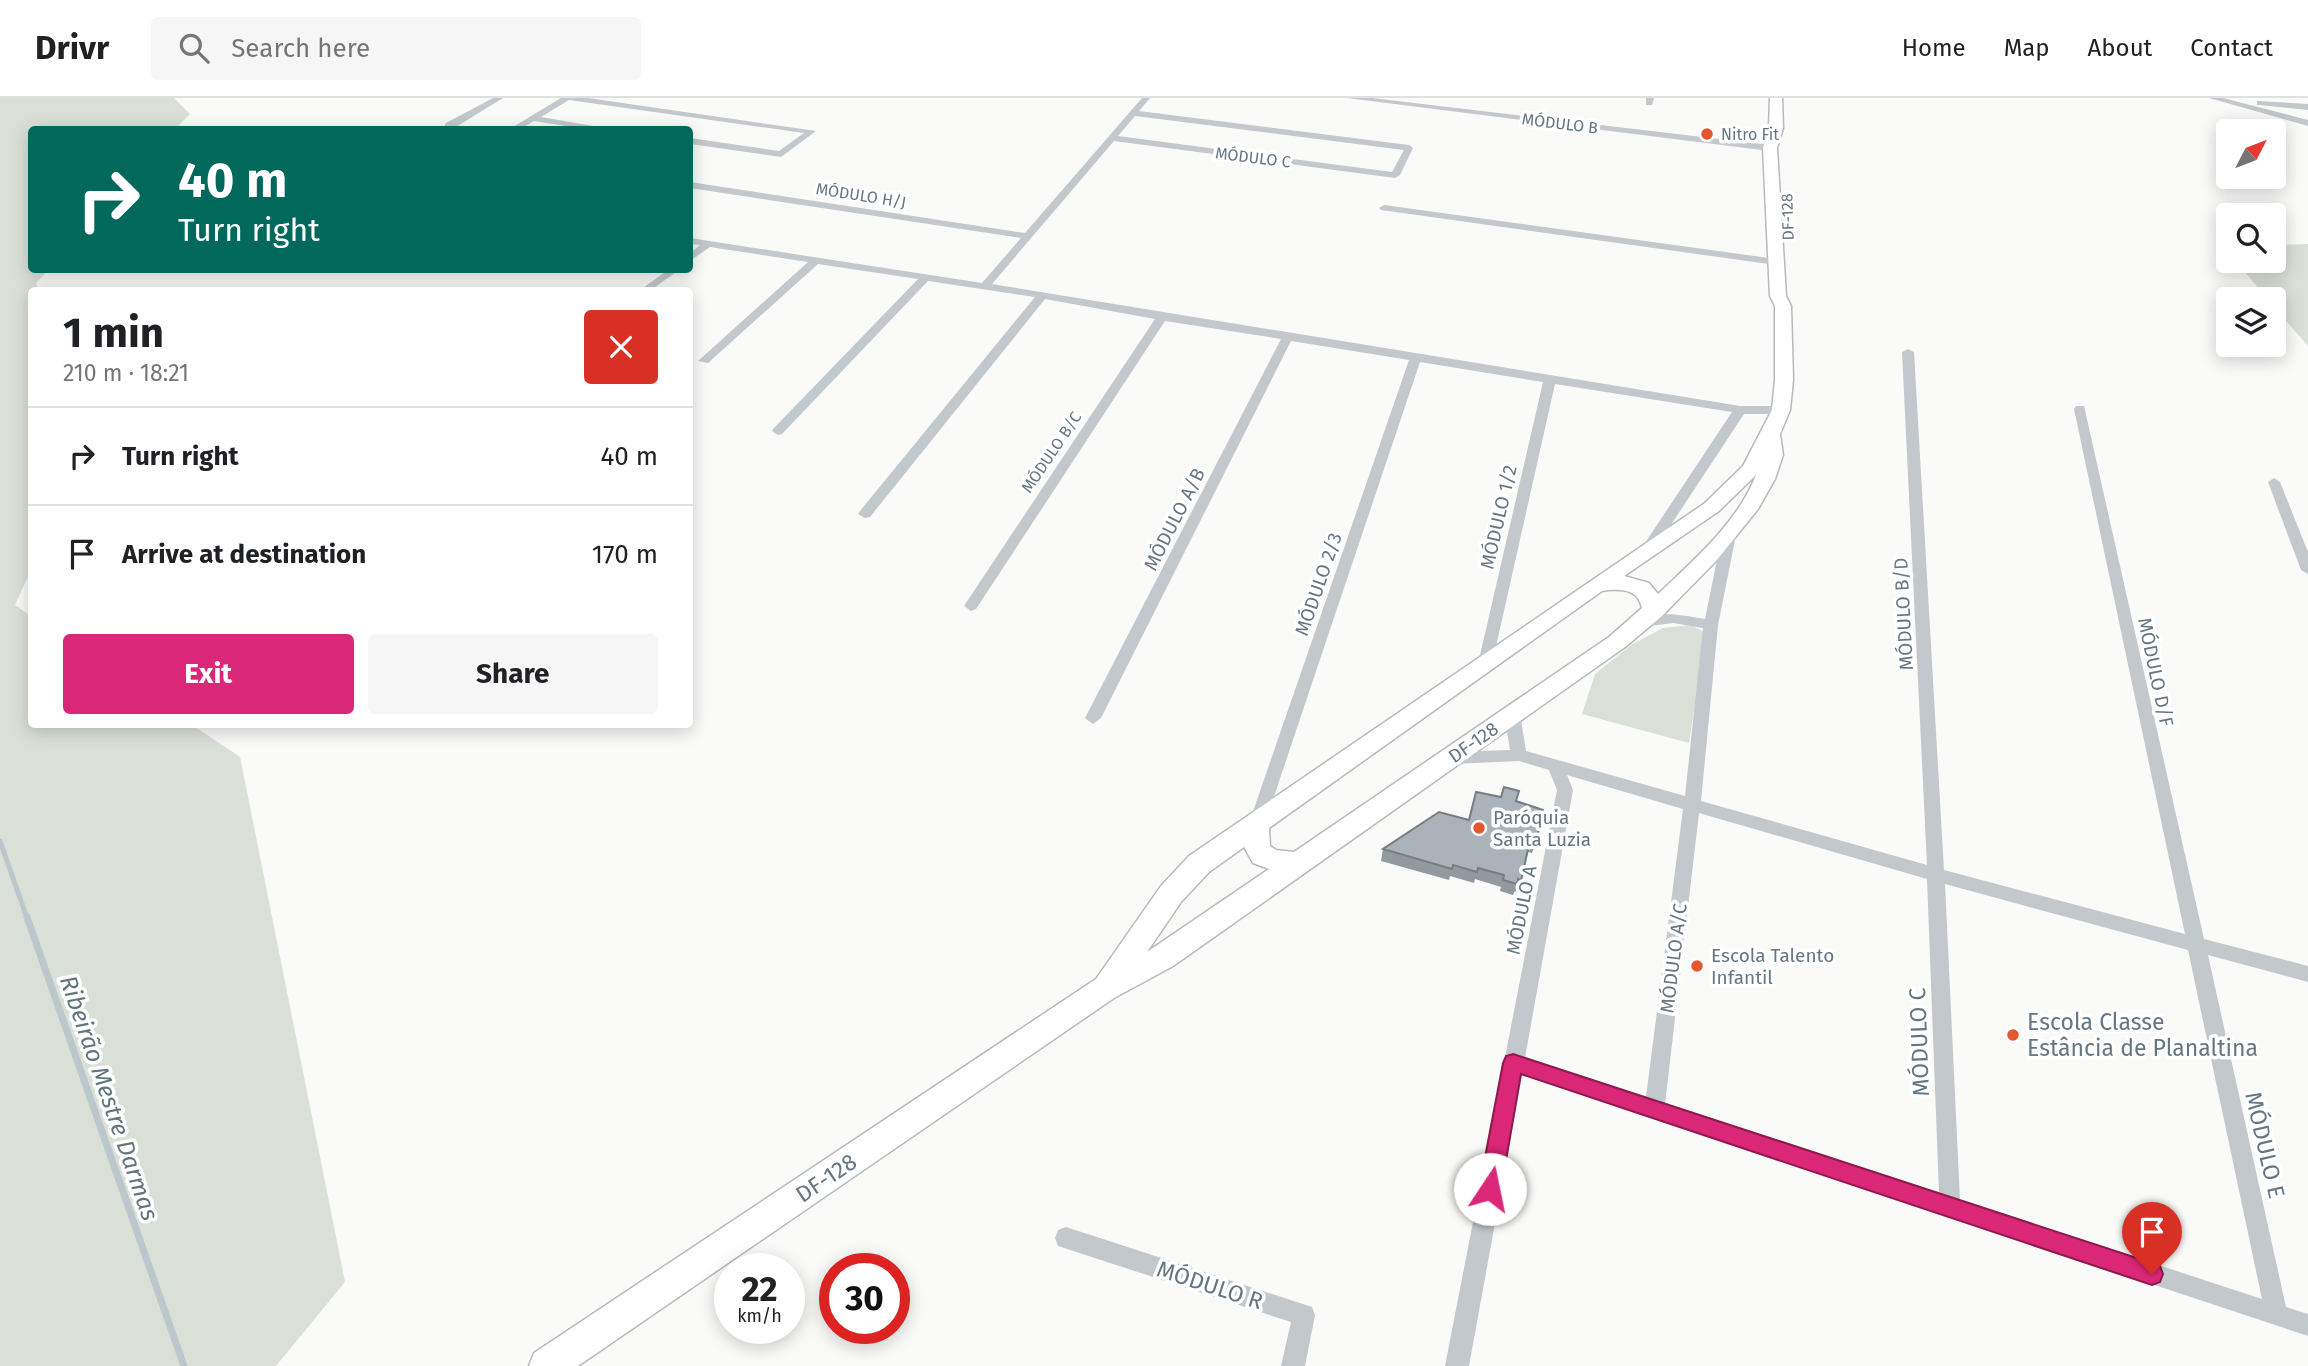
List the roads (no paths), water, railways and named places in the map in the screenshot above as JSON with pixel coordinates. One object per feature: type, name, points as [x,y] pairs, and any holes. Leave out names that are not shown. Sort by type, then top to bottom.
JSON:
[{"type":"main road","name":"DF-128","points":[[1776,98],[1776,138],[1781,166],[1782,228],[1788,298],[1783,306]]},
{"type":"main road","name":"DF-128","points":[[1104,989],[1188,875],[1257,823],[1712,507],[1752,468],[1759,449],[1770,434],[1781,410],[1784,380],[1783,306],[1778,296],[1776,262],[1782,228]]},
{"type":"main road","name":"DF-128","points":[[547,1366],[1104,989],[1163,957],[1617,642],[1648,617],[1729,535],[1766,479],[1774,453],[1770,434]]},
{"type":"main road","points":[[1599,585],[1614,582],[1639,585],[1649,594],[1648,617]]},
{"type":"main road","points":[[1257,823],[1255,849],[1276,862],[1297,863]]},
{"type":"street","points":[[450,126],[499,98]]},
{"type":"street","points":[[519,126],[568,98],[811,131],[781,154],[693,141]]},
{"type":"street","points":[[984,287],[1146,98]]},
{"type":"street","name":"MÓDULO B","points":[[1351,98],[1776,138]]},
{"type":"street","points":[[2213,98],[2308,123]]},
{"type":"street","points":[[2223,98],[2308,107]]},
{"type":"street","name":"MÓDULO C","points":[[1112,138],[1395,175],[1409,148],[1134,113]]},
{"type":"street","points":[[532,118],[585,126]]},
{"type":"street","name":"MÓDULO H/J","points":[[693,185],[1027,236]]},
{"type":"street","points":[[1384,208],[1776,262]]},
{"type":"street","points":[[693,242],[1042,295],[1162,317],[1740,410],[1781,410]]},
{"type":"street","points":[[693,256],[708,244]]},
{"type":"street","points":[[704,361],[815,261]]},
{"type":"street","points":[[649,287],[670,273]]},
{"type":"street","points":[[778,431],[924,279]]},
{"type":"street","points":[[865,514],[1042,295]]},
{"type":"street","name":"MÓDULO B/C","points":[[971,606],[1162,317]]},
{"type":"street","name":"MÓDULO A/B","points":[[1093,718],[1288,337]]},
{"type":"street","name":"MÓDULO B/D","points":[[1908,352],[1937,875]]},
{"type":"street","name":"MÓDULO 2/3","points":[[1257,823],[1416,357]]},
{"type":"street","name":"MÓDULO 1/2","points":[[1485,664],[1550,378]]},
{"type":"street","name":"MÓDULO D/F","points":[[2080,409],[2195,944]]},
{"type":"street","points":[[1648,549],[1740,410]]},
{"type":"street","points":[[2274,482],[2308,570]]},
{"type":"street","points":[[1692,806],[1711,625],[1729,535]]},
{"type":"street","points":[[1648,617],[1673,618],[1711,625]]},
{"type":"street","points":[[1512,714],[1514,739],[1519,755]]},
{"type":"street","points":[[1449,758],[1519,755],[1937,875],[2308,974]]},
{"type":"street","name":"MÓDULO A","points":[[1513,1063],[1565,790],[1556,766]]},
{"type":"street","name":"MÓDULO A/C","points":[[1654,1111],[1692,806]]},
{"type":"street","name":"MÓDULO C","points":[[1937,875],[1950,1208]]},
{"type":"street","name":"MÓDULO E","points":[[2195,944],[2277,1315]]},
{"type":"street","points":[[1457,1366],[1513,1063],[2308,1325]]},
{"type":"street","name":"MÓDULO R","points":[[1066,1238],[1304,1315],[1293,1366]]},
{"type":"waterway","name":"Ribeirão Mestre Darmas","points":[[0,841],[27,918]]},
{"type":"waterway","name":"Ribeirão Mestre Darmas","points":[[27,917],[184,1366]]},
{"type":"place","name":"Nitro Fit","points":[[1707,134]]},
{"type":"place","name":"Paróquia Santa Luzia","points":[[1479,828]]},
{"type":"place","name":"Escola Talento Infantil","points":[[1697,966]]},
{"type":"place","name":"Escola Classe Estância de Planaltina","points":[[2013,1035]]}]
